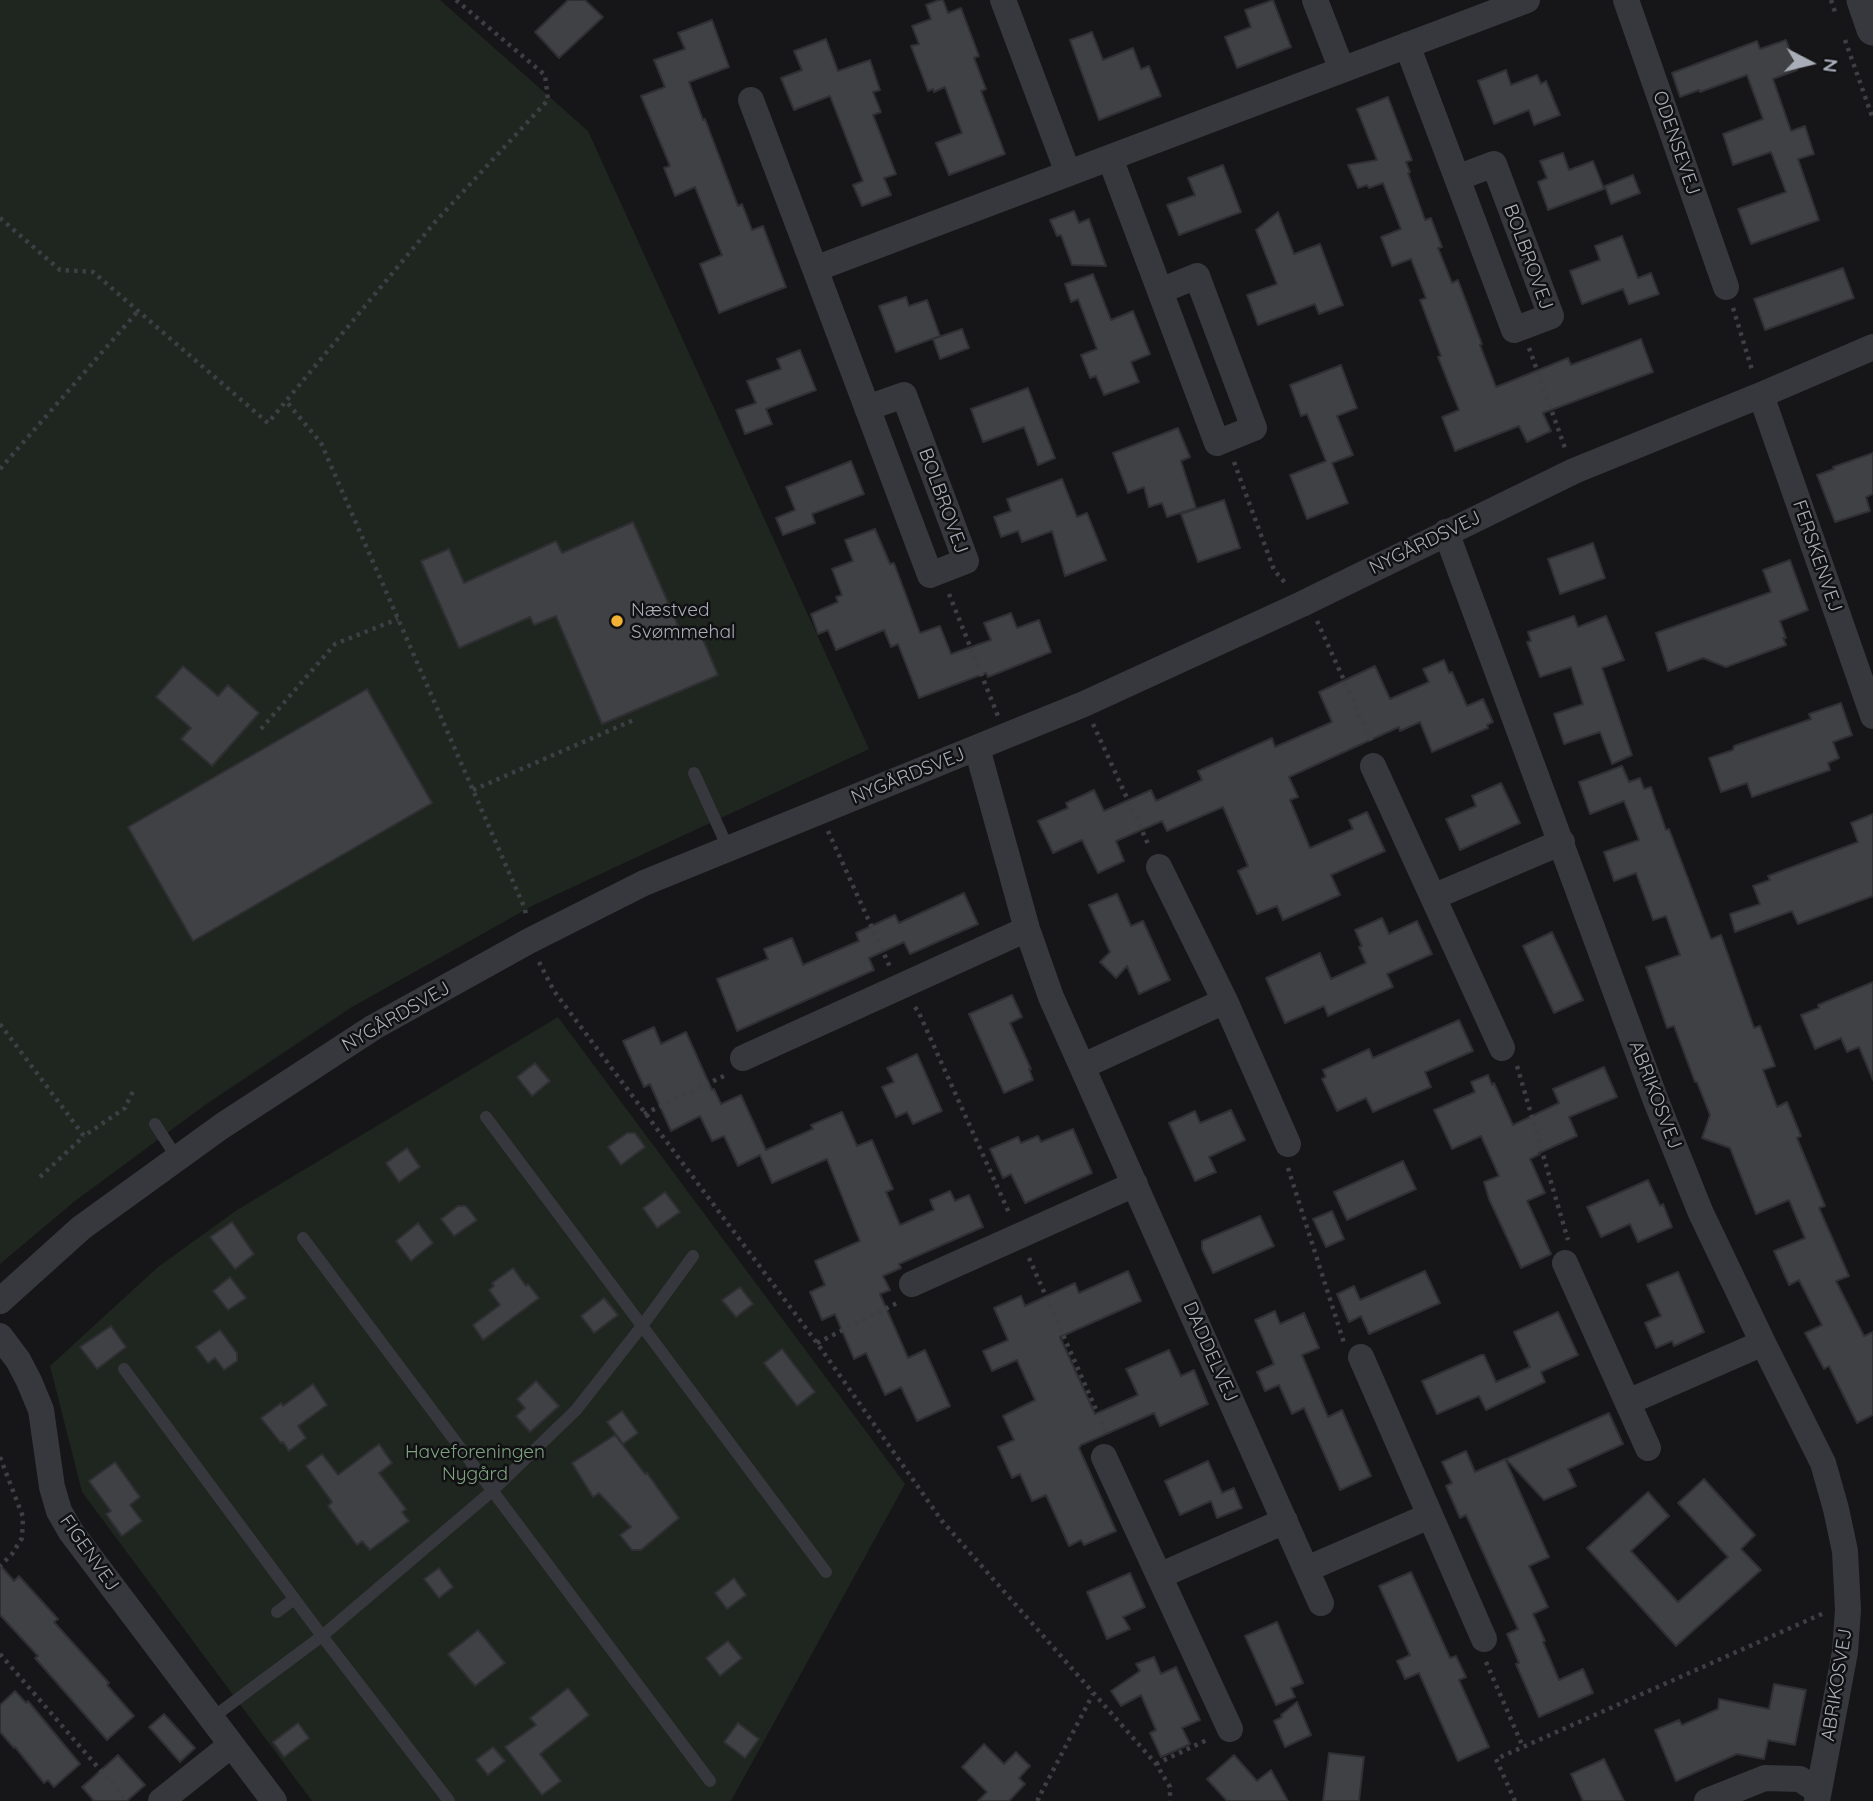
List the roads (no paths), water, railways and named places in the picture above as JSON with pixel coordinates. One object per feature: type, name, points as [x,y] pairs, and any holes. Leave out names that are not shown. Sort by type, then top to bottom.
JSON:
[{"type":"street","points":[[1003,0],[1068,173]]},
{"type":"street","points":[[1315,0],[1342,70]]},
{"type":"street","points":[[815,269],[1527,0]]},
{"type":"street","name":"ODENSEVEJ","points":[[1626,0],[1726,287]]},
{"type":"street","points":[[1858,32],[1863,0]]},
{"type":"street","name":"BOLBROVEJ","points":[[1407,45],[1514,330],[1551,316],[1494,164],[1457,178]]},
{"type":"street","name":"BOLBROVEJ","points":[[751,100],[815,269],[867,408],[930,575],[967,561],[904,395],[867,408]]},
{"type":"street","points":[[1110,158],[1217,443],[1254,428],[1197,276],[1160,291]]},
{"type":"street","name":"NYGÅRDSVEJ","points":[[0,1301],[81,1228],[222,1126],[374,1027],[529,941],[632,888],[1084,704],[1302,604],[1574,471],[1873,347]]},
{"type":"street","name":"FERSKENVEJ","points":[[1761,395],[1873,716]]},
{"type":"street","name":"ABRIKOSVEJ","points":[[1447,532],[1656,1101],[1700,1211],[1823,1463],[1845,1551],[1848,1610],[1845,1652],[1818,1796]]},
{"type":"street","name":"DADDELVEJ","points":[[977,748],[1027,929],[1051,997],[1321,1603]]},
{"type":"street","points":[[1373,766],[1502,1048]]},
{"type":"street","points":[[1433,897],[1562,842]]},
{"type":"street","points":[[1159,867],[1225,1001],[1288,1144]]},
{"type":"street","points":[[743,1058],[1027,929]]},
{"type":"street","points":[[1083,1066],[1225,1001]]},
{"type":"street","points":[[912,1284],[1135,1184]]},
{"type":"street","points":[[1565,1263],[1648,1448]]},
{"type":"street","name":"FIGENVEJ","points":[[0,1336],[18,1360],[41,1410],[52,1487],[59,1511],[71,1532],[274,1801]]},
{"type":"street","points":[[1628,1402],[1763,1343]]},
{"type":"street","points":[[1361,1357],[1484,1639]]},
{"type":"street","points":[[1104,1457],[1230,1729]]},
{"type":"street","points":[[1307,1569],[1429,1516]]},
{"type":"street","points":[[1159,1576],[1285,1521]]},
{"type":"street","points":[[160,1801],[231,1745]]},
{"type":"street","name":"ABRIKOSVEJ","points":[[1707,1801],[1765,1778],[1800,1779],[1818,1796]]},
{"type":"lane","points":[[694,773],[728,848]]},
{"type":"lane","points":[[486,1117],[826,1572]]},
{"type":"lane","points":[[155,1125],[177,1158]]},
{"type":"lane","points":[[303,1238],[710,1781]]},
{"type":"lane","points":[[212,1718],[322,1636],[491,1492],[576,1410],[693,1256]]},
{"type":"lane","points":[[124,1369],[294,1599],[449,1801]]},
{"type":"lane","points":[[277,1612],[294,1599]]},
{"type":"place","name":"Næstved Svømmehal","points":[[617,621]]},
{"type":"park label","name":"Haveforeningen Nygård","points":[[475,1463]]}]
